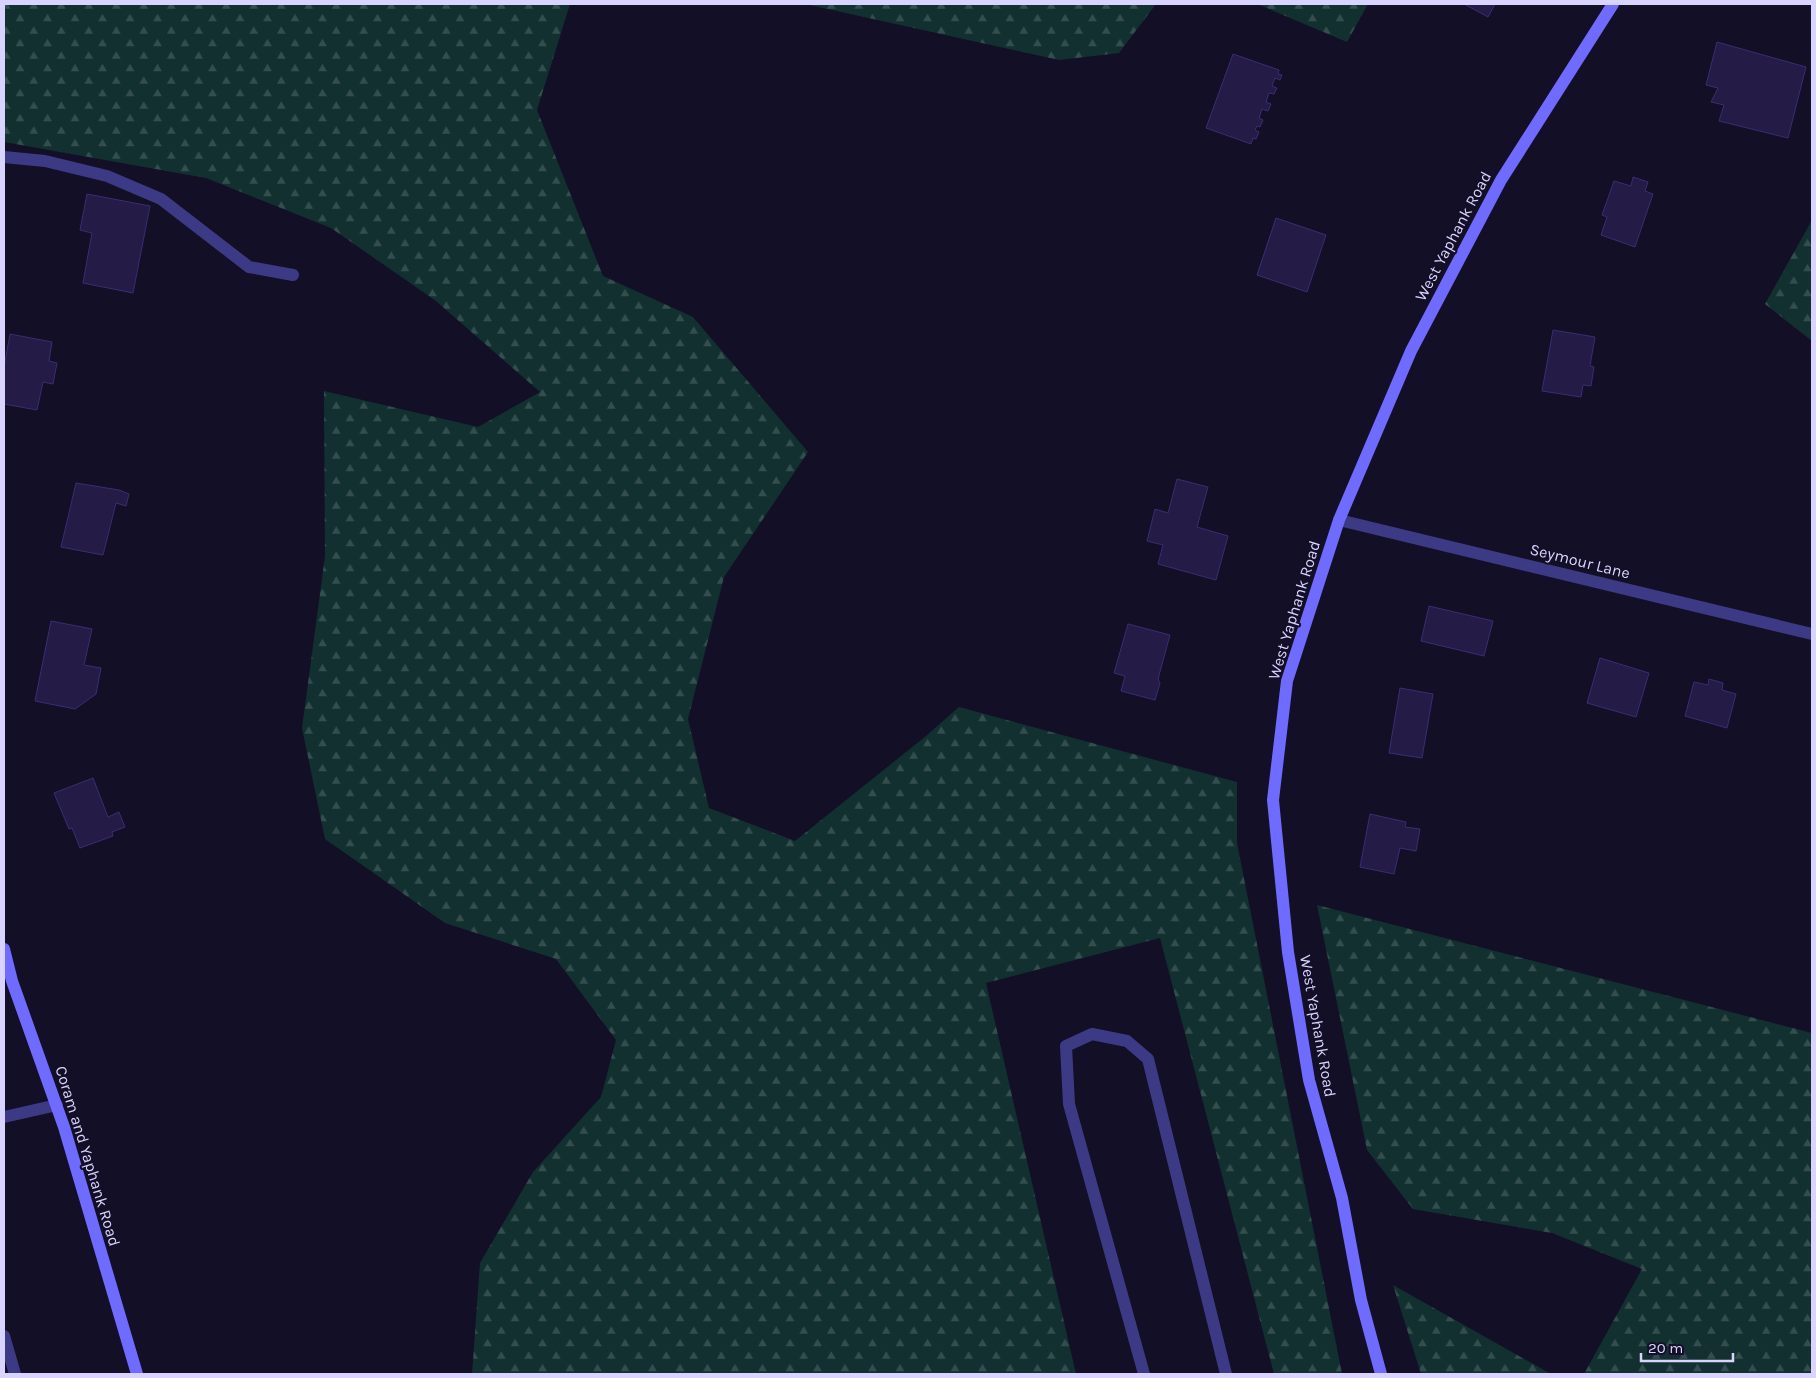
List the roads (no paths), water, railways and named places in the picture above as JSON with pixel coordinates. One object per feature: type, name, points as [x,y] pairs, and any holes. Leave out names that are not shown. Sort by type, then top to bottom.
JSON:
[{"type":"street","name":"West Yaphank Road","points":[[1381,1374],[1361,1300],[1342,1198],[1309,1080],[1288,952],[1272,800],[1287,681],[1340,520],[1411,351],[1501,180],[1613,4]]},
{"type":"street","points":[[4,157],[45,161],[107,176],[160,199],[249,267],[293,274]]},
{"type":"street","name":"Seymour Lane","points":[[1340,520],[1812,634]]},
{"type":"street","name":"Coram and Yaphank Road","points":[[4,949],[12,981],[57,1105],[137,1374]]},
{"type":"street","points":[[1144,1374],[1069,1104],[1066,1046],[1092,1034],[1127,1041],[1148,1059],[1226,1374]]},
{"type":"street","points":[[4,1116],[57,1105]]},
{"type":"street","points":[[4,1336],[15,1374]]}]
